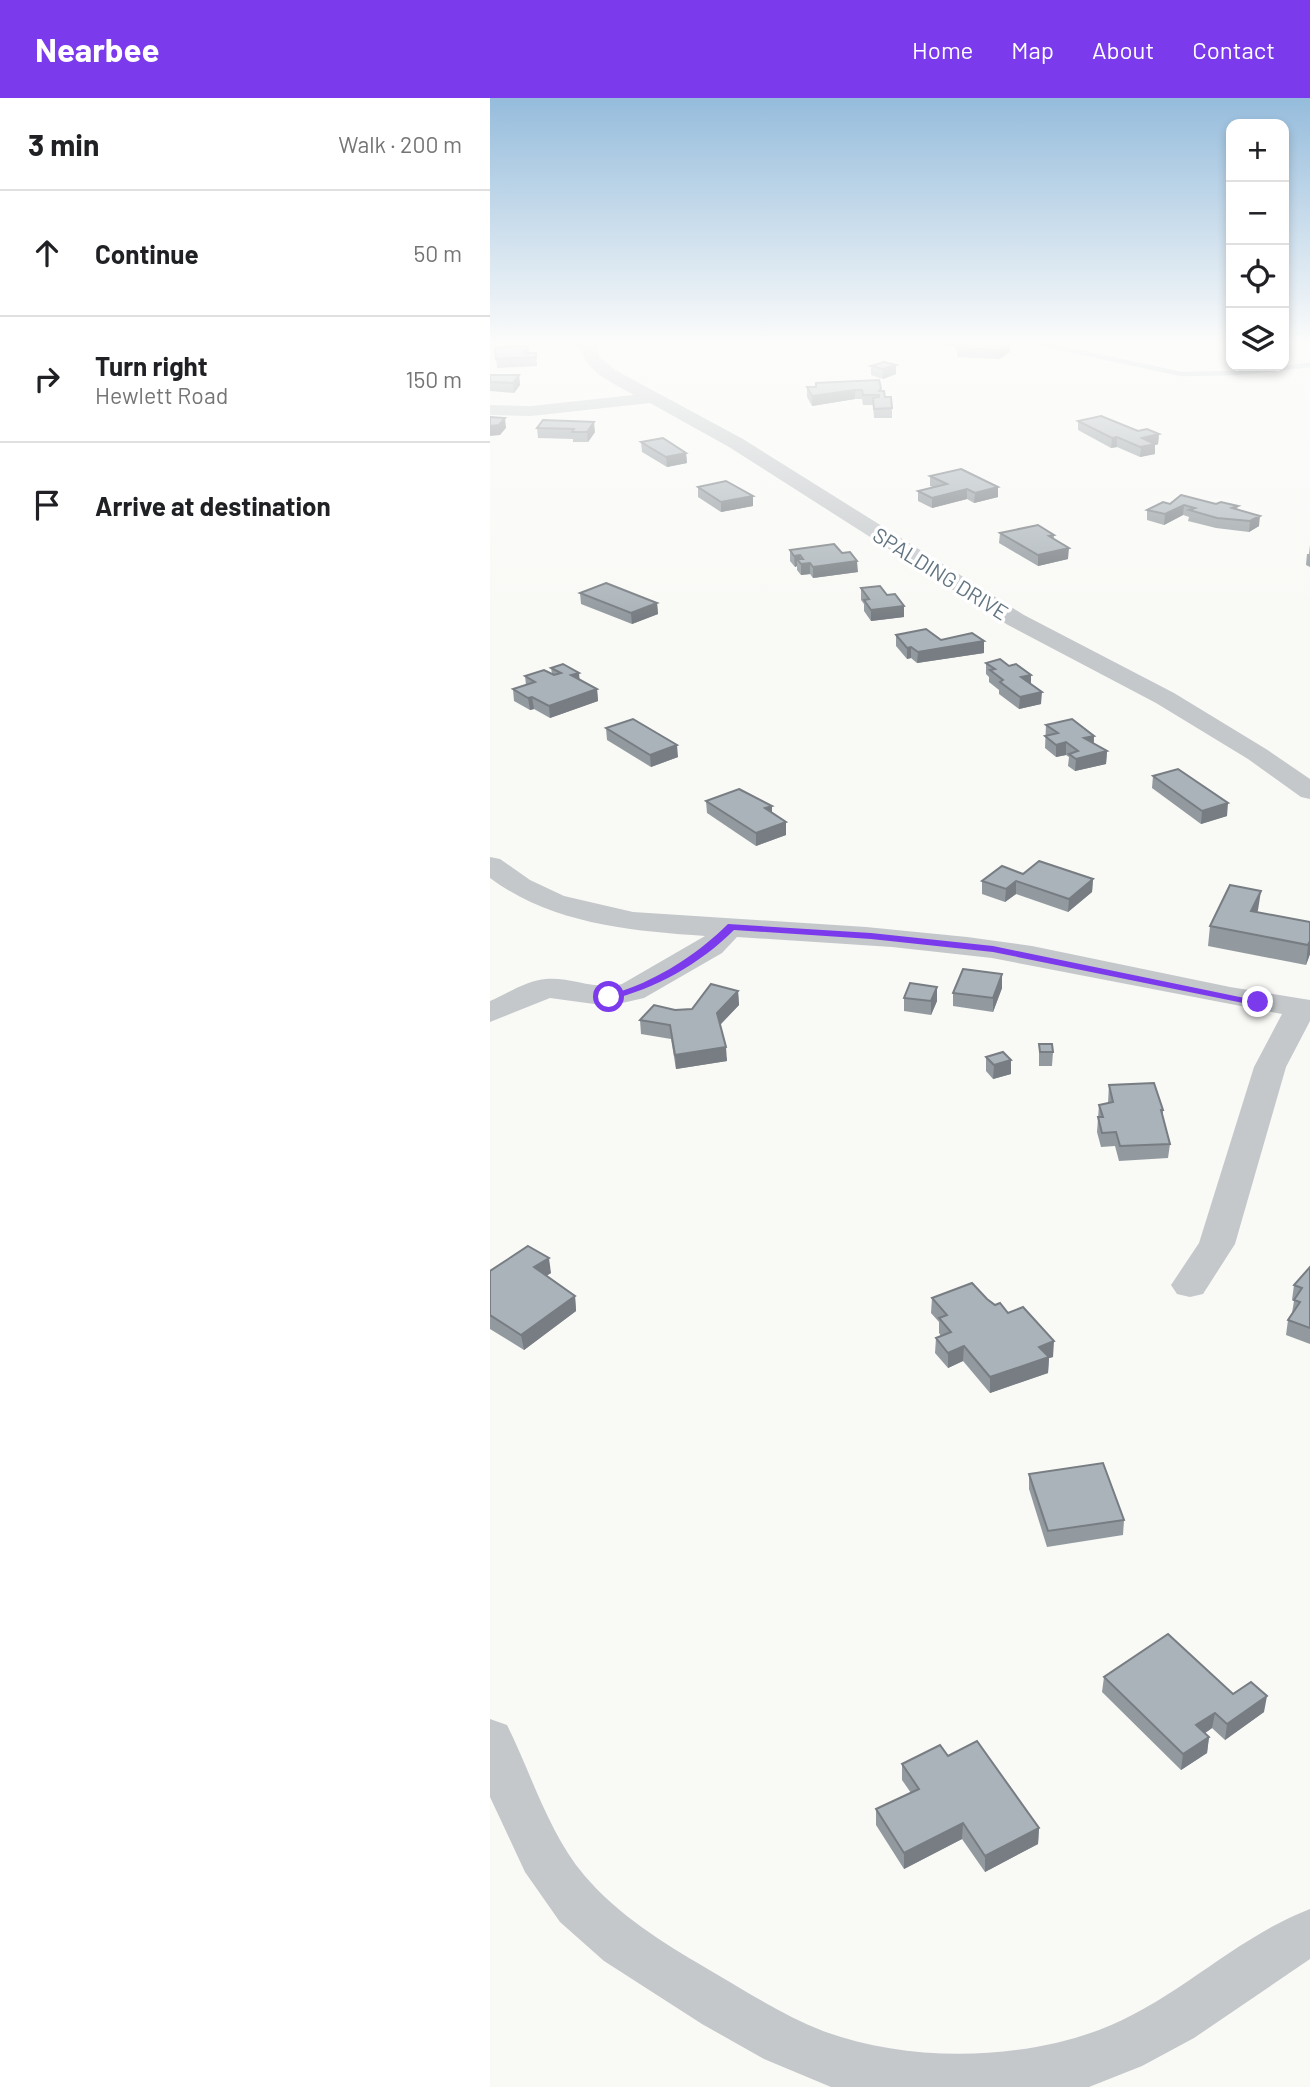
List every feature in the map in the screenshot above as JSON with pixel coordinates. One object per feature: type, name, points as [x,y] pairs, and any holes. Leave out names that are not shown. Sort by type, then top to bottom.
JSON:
[{"type":"street","name":"SPALDING DRIVE","points":[[719,434],[1016,620],[1165,698],[1257,754],[1310,791]]},
{"type":"street","points":[[490,865],[504,878],[543,898],[587,911],[641,921],[871,936],[993,949],[1258,1002],[1306,1008],[1270,1067],[1217,1244],[1190,1285]]},
{"type":"street","points":[[490,1013],[546,988],[609,997],[633,991],[711,947],[731,927]]},
{"type":"street","points":[[490,1739],[540,1850],[565,1890],[624,1948],[754,2026],[818,2056],[888,2074],[961,2081],[1041,2073],[1095,2059],[1148,2036],[1296,1939],[1310,1933]]},
{"type":"building","points":[[1104,434],[1159,434],[1142,438],[1155,444],[1140,447],[1117,437],[1112,438]]},
{"type":"building","points":[[663,438],[686,453],[666,457],[641,442]]},
{"type":"building","points":[[961,469],[998,487],[975,493],[967,489],[932,498],[918,491],[947,484],[930,476]]},
{"type":"building","points":[[726,481],[753,496],[721,502],[698,487]]},
{"type":"building","points":[[1181,495],[1216,504],[1221,502],[1238,506],[1232,508],[1260,516],[1250,521],[1217,518],[1189,510],[1195,508],[1184,505],[1165,514],[1147,510],[1163,502],[1170,504]]},
{"type":"building","points":[[1038,525],[1054,535],[1049,536],[1069,548],[1038,555],[1000,533]]},
{"type":"building","points":[[834,544],[842,553],[850,552],[857,561],[813,567],[810,563],[801,564],[797,559],[803,559],[800,555],[794,556],[790,550]]},
{"type":"building","points":[[606,583],[657,603],[631,613],[580,593]]},
{"type":"building","points":[[880,586],[887,595],[895,594],[904,606],[871,610],[864,600],[869,599],[861,588]]},
{"type":"building","points":[[926,629],[941,640],[972,633],[984,641],[918,652],[911,647],[907,648],[896,635]]},
{"type":"building","points":[[1000,659],[1009,666],[1016,664],[1031,675],[1021,677],[1042,692],[1020,697],[1000,682],[1003,680],[990,670],[995,669],[986,663]]},
{"type":"building","points":[[563,664],[579,673],[571,675],[597,689],[549,706],[513,689],[535,682],[525,676],[544,670],[554,675],[561,673],[551,668]]},
{"type":"building","points":[[633,719],[677,745],[650,755],[606,728]]},
{"type":"building","points":[[1072,719],[1094,736],[1084,738],[1107,751],[1076,759],[1069,754],[1078,751],[1066,742],[1056,745],[1045,736],[1058,733],[1046,725]]},
{"type":"building","points":[[1178,769],[1228,803],[1202,811],[1153,776]]},
{"type":"building","points":[[739,789],[772,806],[765,808],[786,822],[756,833],[706,801]]},
{"type":"building","points":[[1039,861],[1093,879],[1069,899],[1016,881],[1006,889],[982,881],[1002,866],[1023,874]]},
{"type":"building","points":[[1230,885],[1261,891],[1251,911],[1310,922],[1308,945],[1210,926]]},
{"type":"building","points":[[963,969],[1002,974],[993,998],[953,993]]},
{"type":"building","points":[[910,983],[937,987],[931,1001],[904,998]]},
{"type":"building","points":[[711,984],[738,991],[717,1013],[726,1047],[675,1055],[670,1025],[640,1020],[654,1005],[675,1010],[692,1009]]},
{"type":"building","points":[[1039,1044],[1052,1044],[1053,1052],[1040,1052]]},
{"type":"building","points":[[1003,1052],[1011,1060],[994,1065],[986,1057]]},
{"type":"building","points":[[1154,1083],[1170,1144],[1120,1146],[1116,1132],[1102,1133],[1098,1117],[1103,1117],[1099,1105],[1113,1102],[1109,1085]]},
{"type":"building","points":[[528,1246],[549,1258],[534,1267],[575,1296],[521,1335],[490,1315],[490,1271]]},
{"type":"building","points":[[1310,1267],[1310,1328],[1288,1320],[1300,1302],[1294,1300],[1302,1288],[1294,1285]]},
{"type":"building","points":[[972,1283],[987,1299],[995,1305],[1000,1303],[1008,1313],[1023,1307],[1054,1341],[1039,1347],[1049,1357],[990,1377],[964,1346],[948,1353],[936,1338],[951,1332],[939,1318],[947,1315],[932,1298]]},
{"type":"building","points":[[1103,1463],[1124,1520],[1048,1531],[1029,1474]]},
{"type":"building","points":[[1168,1634],[1233,1694],[1251,1682],[1267,1696],[1227,1724],[1215,1713],[1196,1725],[1209,1737],[1183,1754],[1104,1677]]},
{"type":"building","points":[[977,1741],[1039,1828],[985,1856],[963,1823],[904,1853],[876,1809],[919,1789],[902,1764],[940,1745],[948,1756]]},
{"type":"route","points":[[609,997],[633,991],[662,976],[711,947],[731,927],[871,936],[993,949],[1258,1002]]}]
